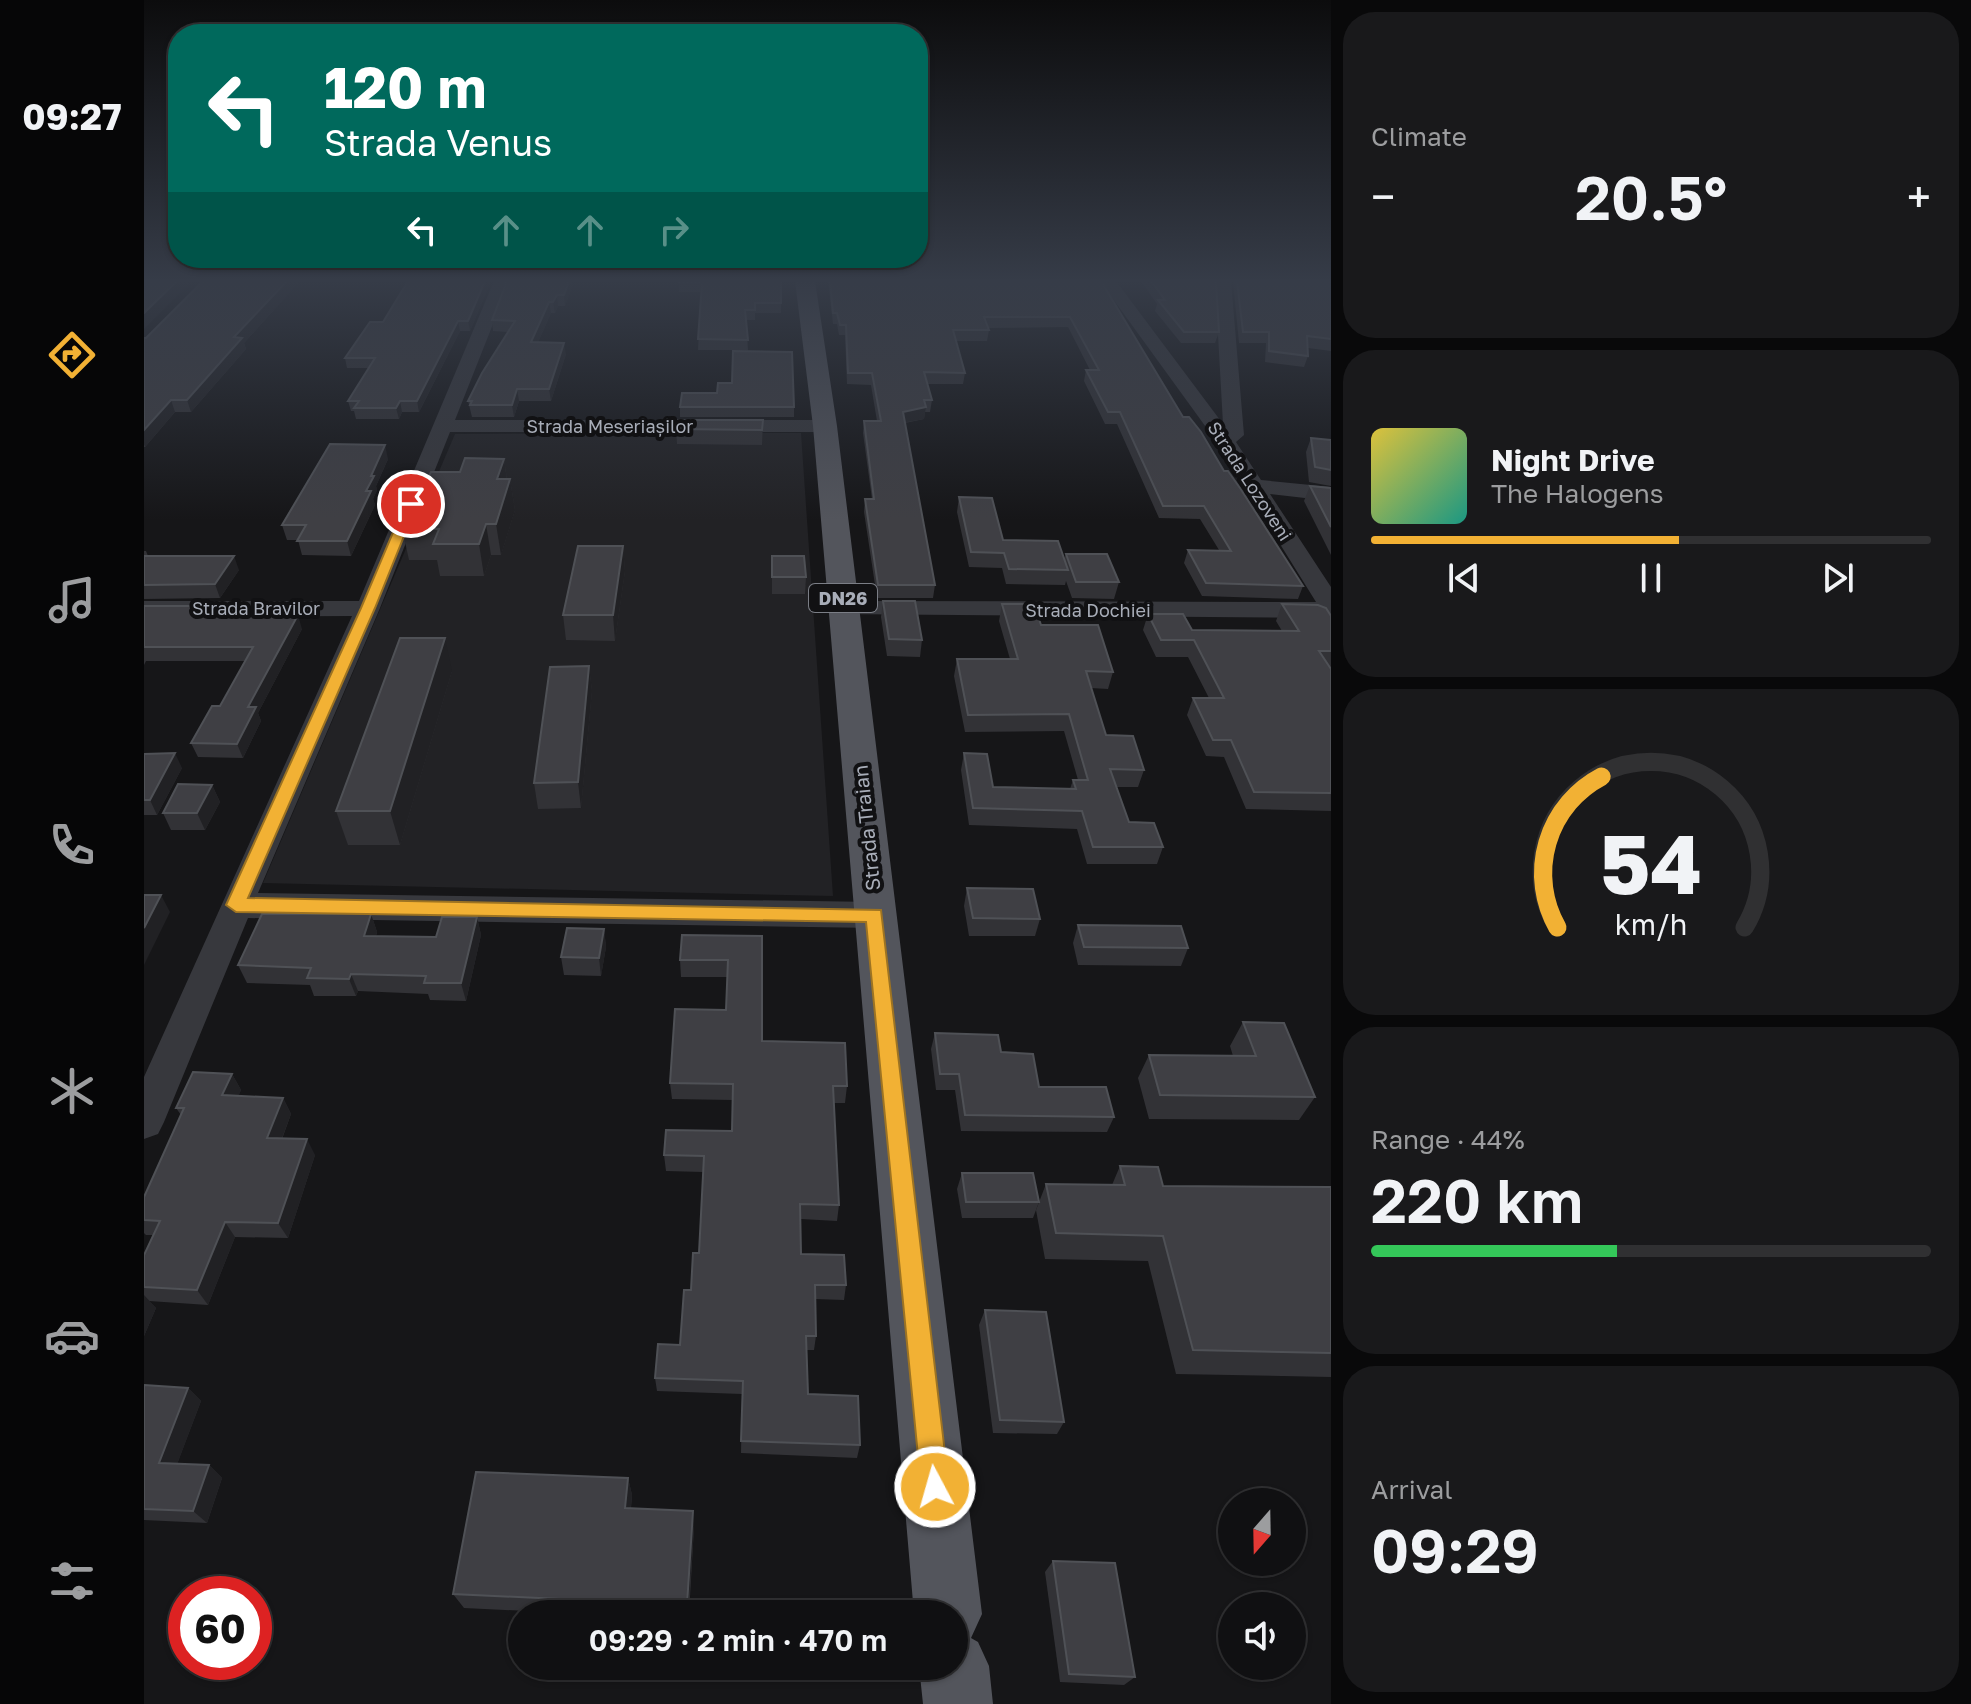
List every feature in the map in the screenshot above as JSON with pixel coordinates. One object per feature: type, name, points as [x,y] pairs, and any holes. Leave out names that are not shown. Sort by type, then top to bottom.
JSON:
[{"type":"main road","name":"Strada Traian","points":[[814,361],[825,426],[845,609],[947,1600]]},
{"type":"main road","points":[[955,1680],[958,1704]]},
{"type":"street","points":[[144,1122],[368,608],[470,361]]},
{"type":"street","name":"Strada Lozoveni","points":[[1167,361],[1225,440],[1331,608]]},
{"type":"street","points":[[1225,440],[1234,435],[1229,361]]},
{"type":"street","name":"Strada Meseriașilor","points":[[443,426],[825,426]]},
{"type":"street","points":[[1252,485],[1331,494]]},
{"type":"street","name":"Strada Bravilor","points":[[144,609],[368,608]]},
{"type":"street","name":"Strada Dochiei","points":[[845,609],[1331,608]]},
{"type":"street","points":[[236,905],[875,915]]},
{"type":"shaded area","points":[[801,433],[833,896],[263,883],[455,434]]},
{"type":"building","points":[[144,361],[222,361],[187,400],[171,400],[144,430]]},
{"type":"building","points":[[373,361],[438,361],[417,401],[400,401],[396,408],[354,408],[359,401],[348,401]]},
{"type":"building","points":[[490,361],[558,361],[549,389],[517,389],[512,405],[470,405],[472,401],[468,401]]},
{"type":"building","points":[[733,361],[792,361],[794,407],[680,407],[682,393],[717,393],[718,383],[732,383]]},
{"type":"building","points":[[847,361],[962,361],[965,373],[924,372],[932,400],[924,400],[926,407],[903,412],[935,585],[878,585],[865,499],[874,499],[864,421],[881,421],[872,373],[848,373]]},
{"type":"building","points":[[1094,361],[1149,361],[1183,417],[1189,417],[1201,432],[1303,586],[1206,583],[1188,550],[1231,551],[1204,506],[1163,506],[1120,412],[1108,412],[1086,370],[1099,370]]},
{"type":"building","points":[[677,420],[763,420],[762,430],[676,429]]},
{"type":"building","points":[[1311,438],[1331,440],[1331,470],[1315,467]]},
{"type":"building","points":[[330,444],[385,445],[366,491],[371,491],[347,541],[297,541],[306,525],[282,525]]},
{"type":"building","points":[[465,458],[504,459],[497,479],[510,479],[496,524],[486,524],[479,544],[433,544],[439,529],[402,528],[431,472],[460,472]]},
{"type":"building","points":[[1310,486],[1331,488],[1331,527]]},
{"type":"building","points":[[959,497],[992,498],[1003,540],[1058,541],[1068,570],[1009,569],[1004,553],[971,552]]},
{"type":"building","points":[[578,546],[623,546],[613,615],[563,615]]},
{"type":"building","points":[[1066,554],[1107,554],[1119,582],[1076,582]]},
{"type":"building","points":[[144,556],[234,556],[215,584],[144,585]]},
{"type":"building","points":[[772,556],[804,556],[806,577],[772,577]]},
{"type":"building","points":[[883,601],[915,601],[922,640],[889,639]]},
{"type":"building","points":[[1002,604],[1034,604],[1041,625],[1098,625],[1113,672],[1086,671],[1106,735],[1133,736],[1144,770],[1110,769],[1129,822],[1154,823],[1163,847],[1093,847],[1082,811],[973,808],[964,753],[987,754],[993,787],[1076,789],[1073,780],[1088,780],[1069,714],[968,715],[957,659],[1018,659]]},
{"type":"building","points":[[1282,604],[1318,605],[1326,608],[1331,616],[1331,651],[1319,651],[1331,669],[1331,793],[1254,792],[1231,740],[1213,740],[1193,698],[1224,698],[1194,640],[1161,640],[1148,614],[1183,614],[1192,630],[1299,631]]},
{"type":"building","points":[[144,606],[200,606],[195,613],[298,615],[248,707],[256,707],[237,744],[191,743],[212,706],[220,706],[253,647],[144,647]]},
{"type":"building","points":[[400,638],[445,638],[390,811],[336,811]]},
{"type":"building","points":[[589,666],[578,782],[534,783],[550,667]]},
{"type":"building","points":[[175,753],[150,800],[144,800],[144,754]]},
{"type":"building","points":[[178,784],[212,785],[197,813],[163,813]]},
{"type":"building","points":[[967,888],[1033,889],[1040,919],[973,918]]},
{"type":"building","points":[[144,895],[161,895],[144,928]]},
{"type":"building","points":[[262,914],[371,914],[364,936],[436,937],[442,917],[477,917],[461,983],[424,983],[426,976],[351,974],[349,979],[307,978],[311,968],[238,965]]},
{"type":"building","points":[[1078,925],[1181,926],[1188,948],[1084,947]]},
{"type":"building","points":[[567,928],[604,929],[599,958],[561,957]]},
{"type":"building","points":[[682,935],[762,936],[762,1041],[845,1043],[847,1086],[833,1086],[839,1205],[800,1204],[801,1254],[844,1255],[846,1285],[815,1285],[816,1336],[806,1336],[808,1394],[858,1396],[860,1445],[741,1441],[743,1381],[655,1378],[658,1344],[680,1345],[684,1290],[691,1290],[693,1253],[699,1253],[704,1156],[664,1155],[666,1130],[732,1131],[733,1084],[670,1083],[675,1009],[726,1010],[728,960],[680,960]]},
{"type":"building","points":[[1243,1022],[1284,1023],[1315,1097],[1160,1095],[1149,1055],[1256,1056]]},
{"type":"building","points":[[935,1033],[998,1035],[1001,1052],[1033,1054],[1039,1087],[1106,1087],[1114,1117],[965,1115],[959,1074],[940,1074]]},
{"type":"building","points":[[193,1072],[232,1074],[222,1095],[283,1098],[267,1138],[307,1139],[278,1223],[225,1222],[197,1290],[144,1287],[144,1255],[160,1221],[144,1220],[144,1197],[184,1108],[176,1108]]},
{"type":"building","points":[[1120,1166],[1158,1167],[1163,1186],[1331,1187],[1331,1353],[1193,1350],[1163,1236],[1056,1233],[1046,1184],[1125,1185]]},
{"type":"building","points":[[962,1173],[1033,1173],[1039,1202],[966,1202]]},
{"type":"building","points":[[985,1310],[1046,1312],[1064,1422],[1000,1420]]},
{"type":"building","points":[[144,1385],[188,1388],[159,1463],[209,1465],[193,1511],[144,1509]]},
{"type":"building","points":[[476,1472],[628,1478],[625,1508],[693,1511],[687,1600],[581,1600],[453,1594]]},
{"type":"building","points":[[1053,1561],[1115,1563],[1135,1677],[1069,1674]]},
{"type":"route","points":[[411,504],[236,905],[875,915],[935,1487]]}]
